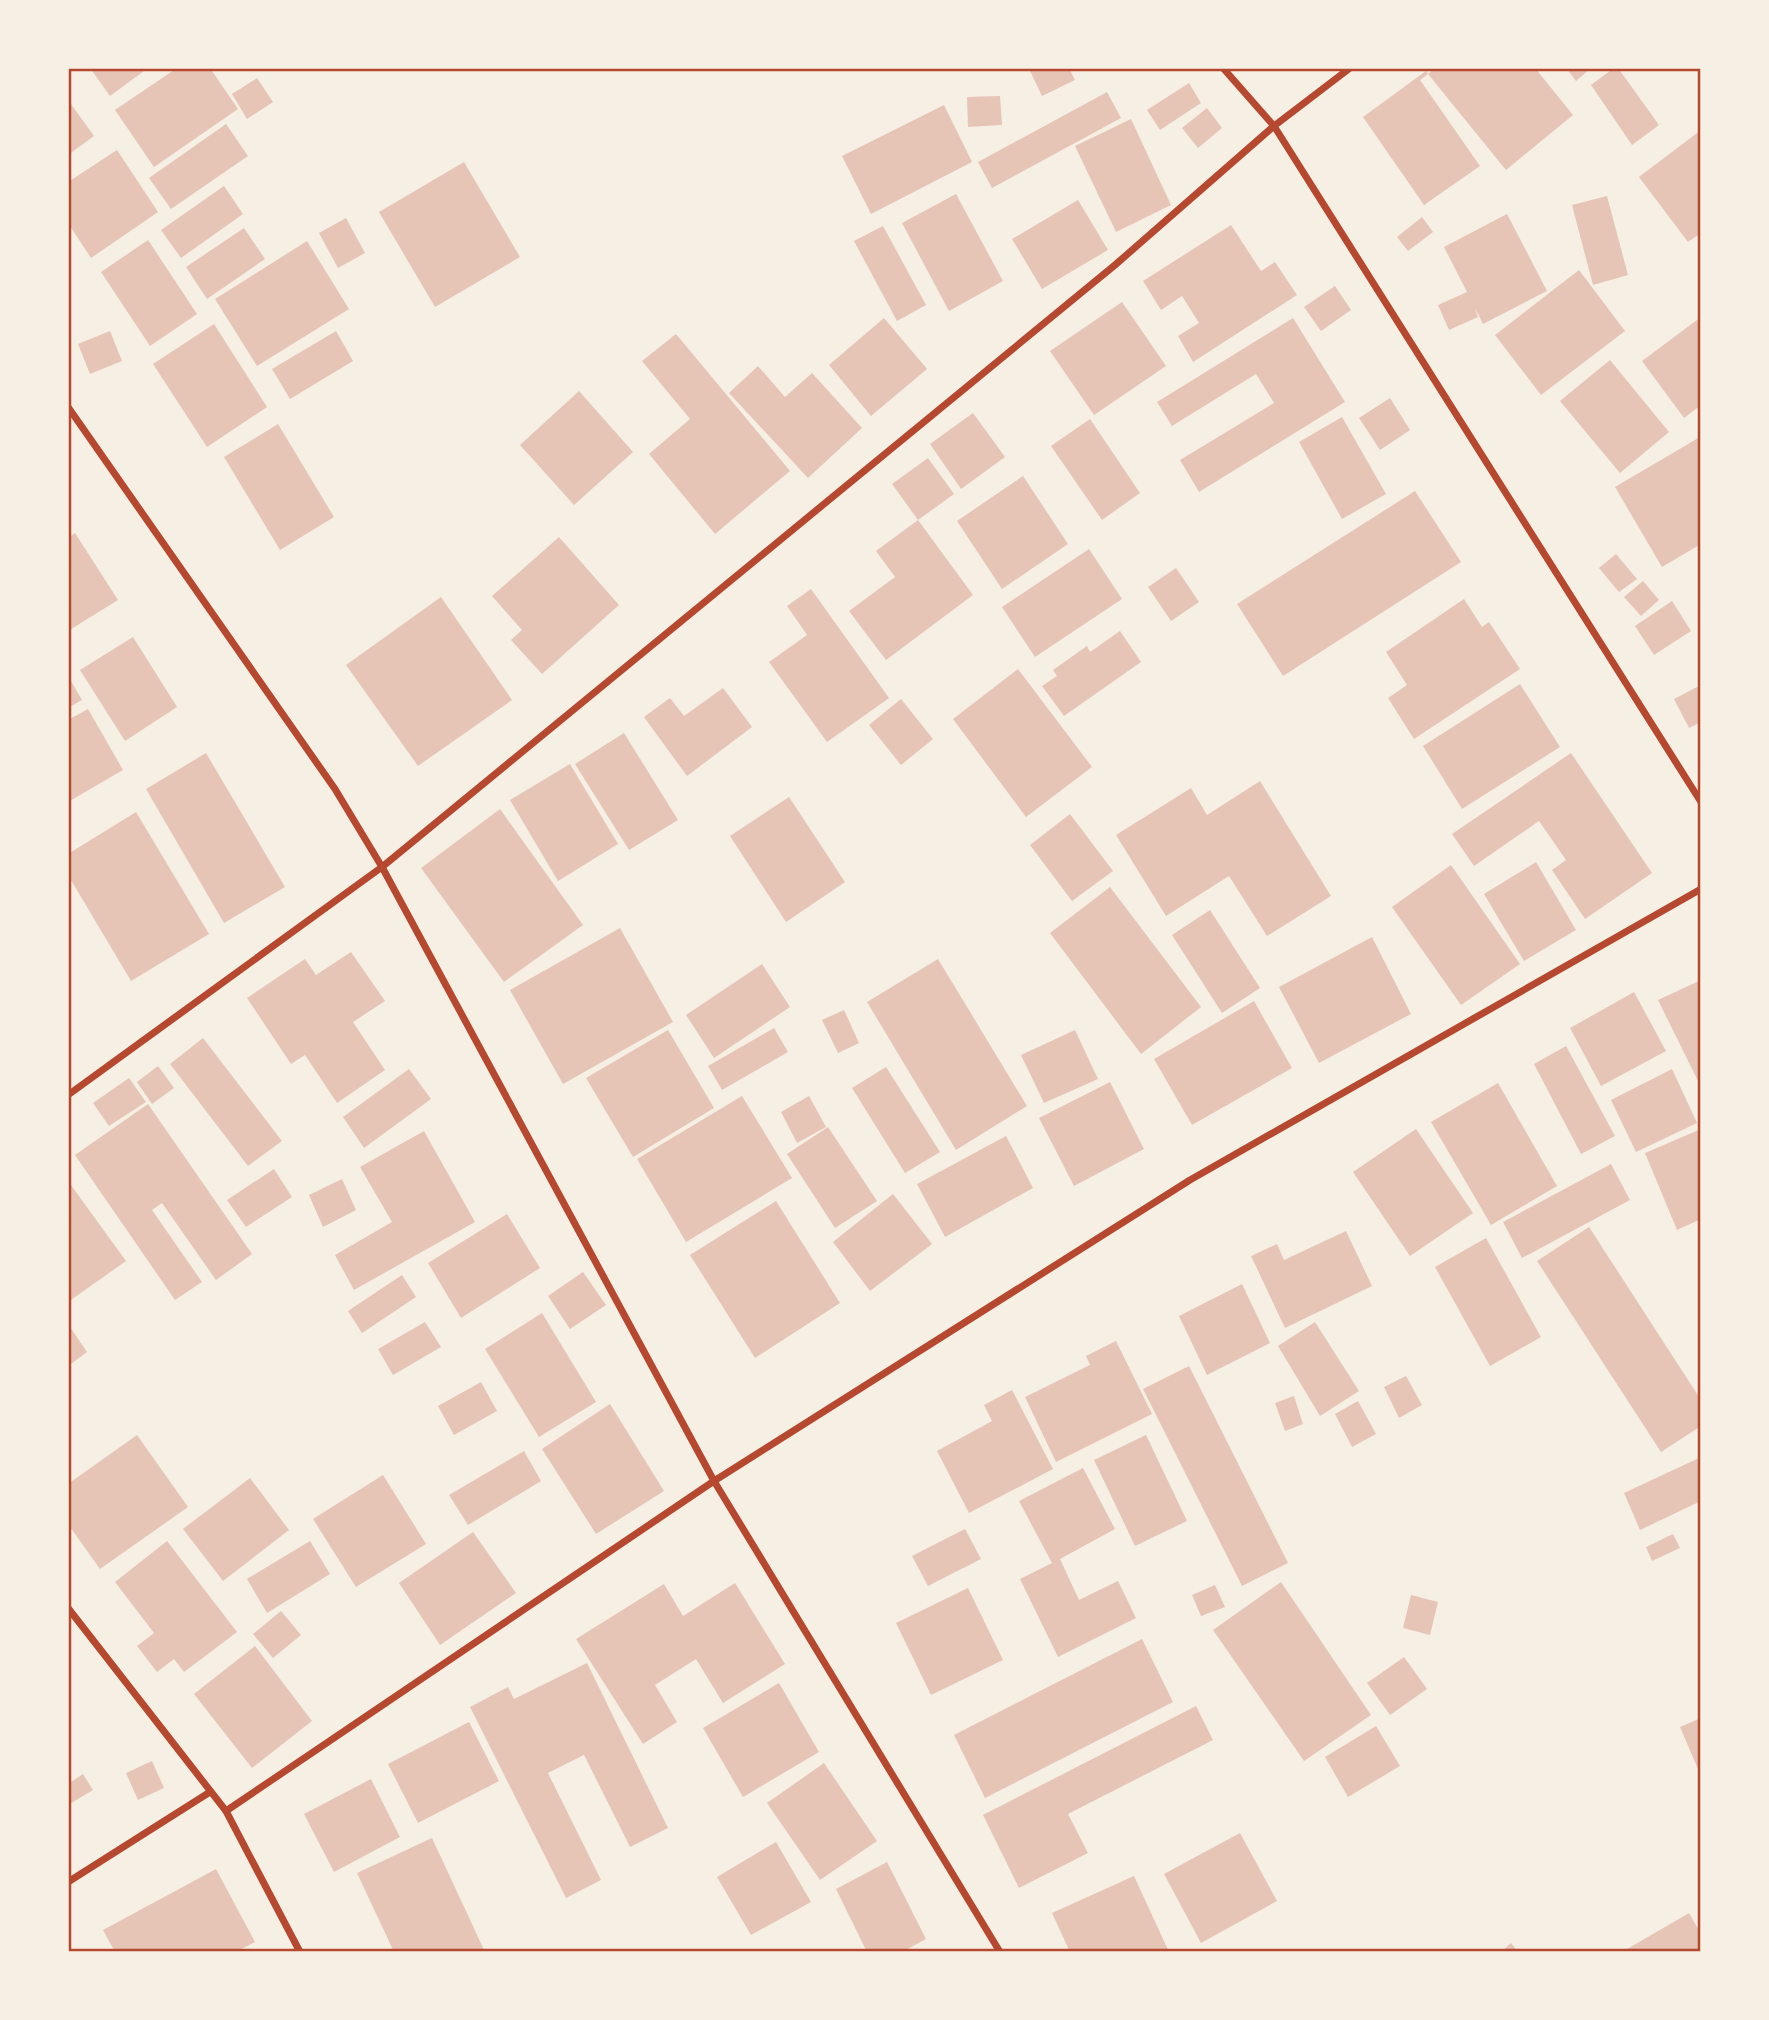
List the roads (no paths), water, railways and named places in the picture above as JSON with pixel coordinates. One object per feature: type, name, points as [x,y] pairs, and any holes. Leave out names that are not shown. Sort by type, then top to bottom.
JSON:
[{"type":"street","points":[[1223,68],[1273,126],[1701,802]]},
{"type":"street","points":[[68,1095],[382,867],[1104,274],[1273,126],[1350,68]]},
{"type":"street","points":[[68,407],[335,789],[382,867],[714,1481],[1000,1952]]},
{"type":"street","points":[[226,1811],[714,1481],[1190,1180],[1701,889]]},
{"type":"street","points":[[68,1608],[226,1811],[300,1952]]},
{"type":"street","points":[[68,1882],[210,1792]]}]
